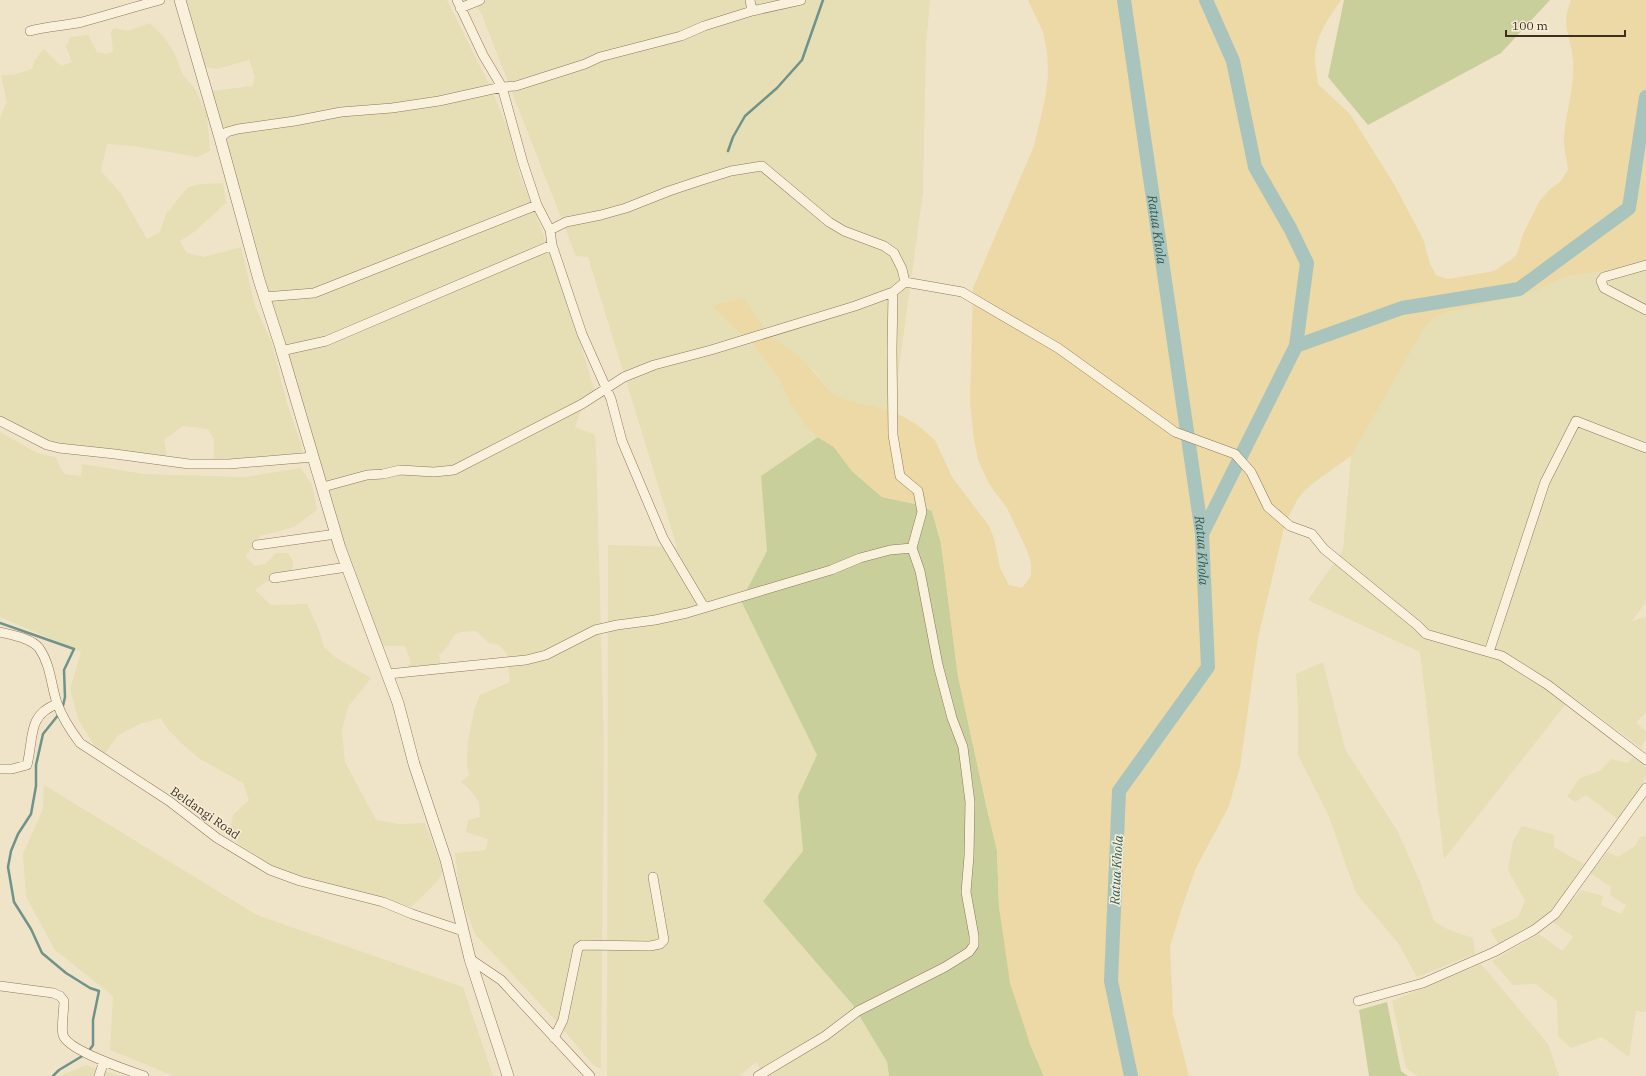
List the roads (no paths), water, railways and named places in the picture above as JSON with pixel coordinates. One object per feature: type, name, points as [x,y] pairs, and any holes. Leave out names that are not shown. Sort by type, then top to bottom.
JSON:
[{"type":"street","points":[[30,31],[43,27],[57,27],[81,22],[160,0]]},
{"type":"street","points":[[180,0],[264,297],[323,487],[336,534],[398,703],[414,764],[446,860],[470,960],[508,1076]]},
{"type":"street","points":[[480,0],[458,4],[483,55],[502,87],[523,163],[537,205],[550,230],[552,245],[582,334],[611,399],[622,440],[663,538],[704,607]]},
{"type":"street","points":[[750,0],[752,11]]},
{"type":"street","points":[[220,138],[227,132],[238,129],[295,121],[341,112],[392,108],[439,101],[502,87],[516,86],[585,64],[600,57],[681,36],[704,26],[752,11],[802,0]]},
{"type":"street","points":[[550,230],[566,222],[626,208],[699,181],[731,172],[762,166],[829,222],[844,231],[884,246],[894,253],[902,269],[905,282]]},
{"type":"street","points":[[264,297],[314,293],[537,205]]},
{"type":"street","points":[[281,352],[326,341],[552,245]]},
{"type":"street","points":[[1646,265],[1604,277],[1601,281],[1604,288],[1646,310]]},
{"type":"street","points":[[323,487],[367,475],[384,474],[400,470],[434,472],[454,470],[582,404],[624,377],[654,365],[711,350],[822,317],[893,292],[905,282],[962,292],[1058,348],[1175,432],[1235,454],[1251,472],[1268,507],[1290,526],[1312,534],[1324,549],[1426,634],[1502,656],[1548,685],[1646,760]]},
{"type":"street","points":[[758,1076],[825,1036],[858,1011],[945,967],[969,952],[974,945],[973,930],[966,892],[969,856],[970,802],[963,747],[952,718],[938,665],[920,571],[912,548],[922,512],[918,492],[900,476],[893,435],[893,292]]},
{"type":"street","points":[[0,421],[47,445],[59,448],[189,464],[229,464],[313,457]]},
{"type":"street","points":[[1489,652],[1545,482],[1576,421],[1646,448]]},
{"type":"street","points":[[257,545],[336,534]]},
{"type":"street","points":[[388,674],[526,660],[546,655],[595,630],[687,613],[831,570],[860,558],[890,550],[912,548]]},
{"type":"street","points":[[274,578],[347,567]]},
{"type":"street","name":"Beldangi Road","points":[[0,632],[29,641],[38,648],[47,666],[57,704],[72,732],[80,743],[168,801],[217,838],[270,870],[300,881],[382,902],[463,931]]},
{"type":"street","points":[[0,769],[12,769],[27,765],[35,722],[46,708],[57,704]]},
{"type":"street","points":[[1358,1001],[1423,983],[1494,952],[1534,930],[1555,914],[1646,788]]},
{"type":"street","points":[[554,1038],[563,1020],[578,948],[582,945],[650,946],[660,944],[664,940],[653,877]]},
{"type":"street","points":[[470,960],[501,980],[590,1076]]},
{"type":"street","points":[[0,986],[53,993],[60,996],[64,1001],[63,1035],[67,1040],[86,1054],[144,1076]]},
{"type":"street","points":[[99,1076],[104,1061]]},
{"type":"waterway","points":[[728,151],[733,137],[745,116],[777,88],[802,60],[823,0]]},
{"type":"waterway","name":"Ratua Khola","points":[[1124,0],[1202,534],[1208,667],[1119,791],[1111,981],[1131,1076]]},
{"type":"waterway","points":[[1206,0],[1233,61],[1255,167],[1290,228],[1307,263],[1296,346]]},
{"type":"waterway","points":[[1202,534],[1296,346],[1402,308],[1519,289],[1629,208],[1646,97]]},
{"type":"waterway","points":[[0,623],[74,649],[64,670],[65,697],[62,710]]},
{"type":"waterway","points":[[59,714],[43,734],[36,765],[36,786],[31,814],[18,834],[11,851],[8,867],[14,902],[31,929],[42,953],[66,973],[90,988],[99,991],[93,1020],[93,1045],[88,1052]]},
{"type":"waterway","points":[[53,1076],[59,1070],[84,1055]]}]
